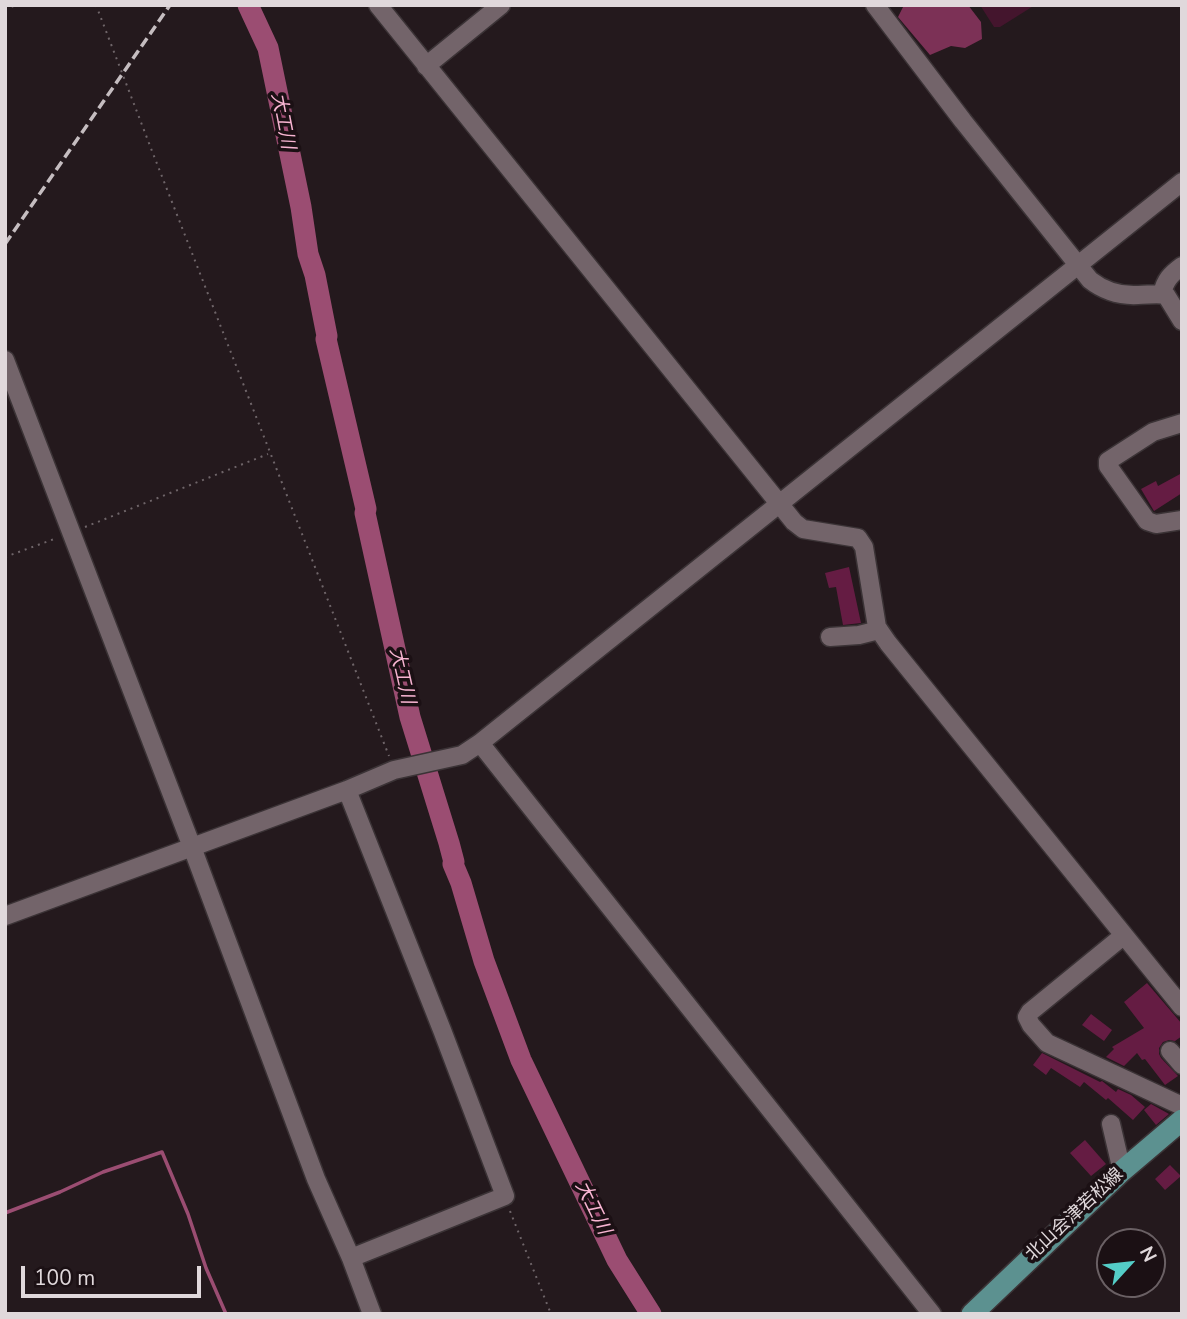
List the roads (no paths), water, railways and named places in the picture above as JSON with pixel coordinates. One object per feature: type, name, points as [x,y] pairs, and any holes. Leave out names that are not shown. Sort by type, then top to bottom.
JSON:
[{"type":"main road","name":"北山会津若松線","points":[[972,1314],[1122,1171],[1182,1120]]},
{"type":"street","points":[[378,5],[794,522],[803,529],[858,538],[864,547],[877,627],[888,643],[1123,936],[1179,998]]},
{"type":"street","points":[[426,66],[501,5]]},
{"type":"street","points":[[876,5],[962,121],[1090,280],[1112,292],[1136,296],[1166,295],[1182,321]]},
{"type":"street","points":[[5,916],[402,768],[461,755],[480,743],[1182,182]]},
{"type":"street","points":[[1162,294],[1165,282],[1182,266]]},
{"type":"street","points":[[5,360],[316,1179],[372,1314]]},
{"type":"street","points":[[1182,423],[1153,432],[1108,461],[1108,466],[1147,521],[1156,524],[1182,520]]},
{"type":"street","points":[[830,637],[880,630]]},
{"type":"street","points":[[480,743],[932,1314]]},
{"type":"street","points":[[347,790],[505,1196],[351,1258]]},
{"type":"street","points":[[1123,936],[1027,1017],[1031,1026],[1047,1043],[1182,1106]]},
{"type":"street","points":[[1111,1124],[1122,1171]]},
{"type":"waterway","name":"大工川","points":[[248,5],[268,48],[326,339],[366,509],[410,717],[453,864],[484,961],[521,1060],[617,1260],[651,1314]]},
{"type":"waterway","points":[[5,1213],[103,1172],[162,1152],[226,1314]]},
{"type":"railway","points":[[5,244],[170,5]]}]
